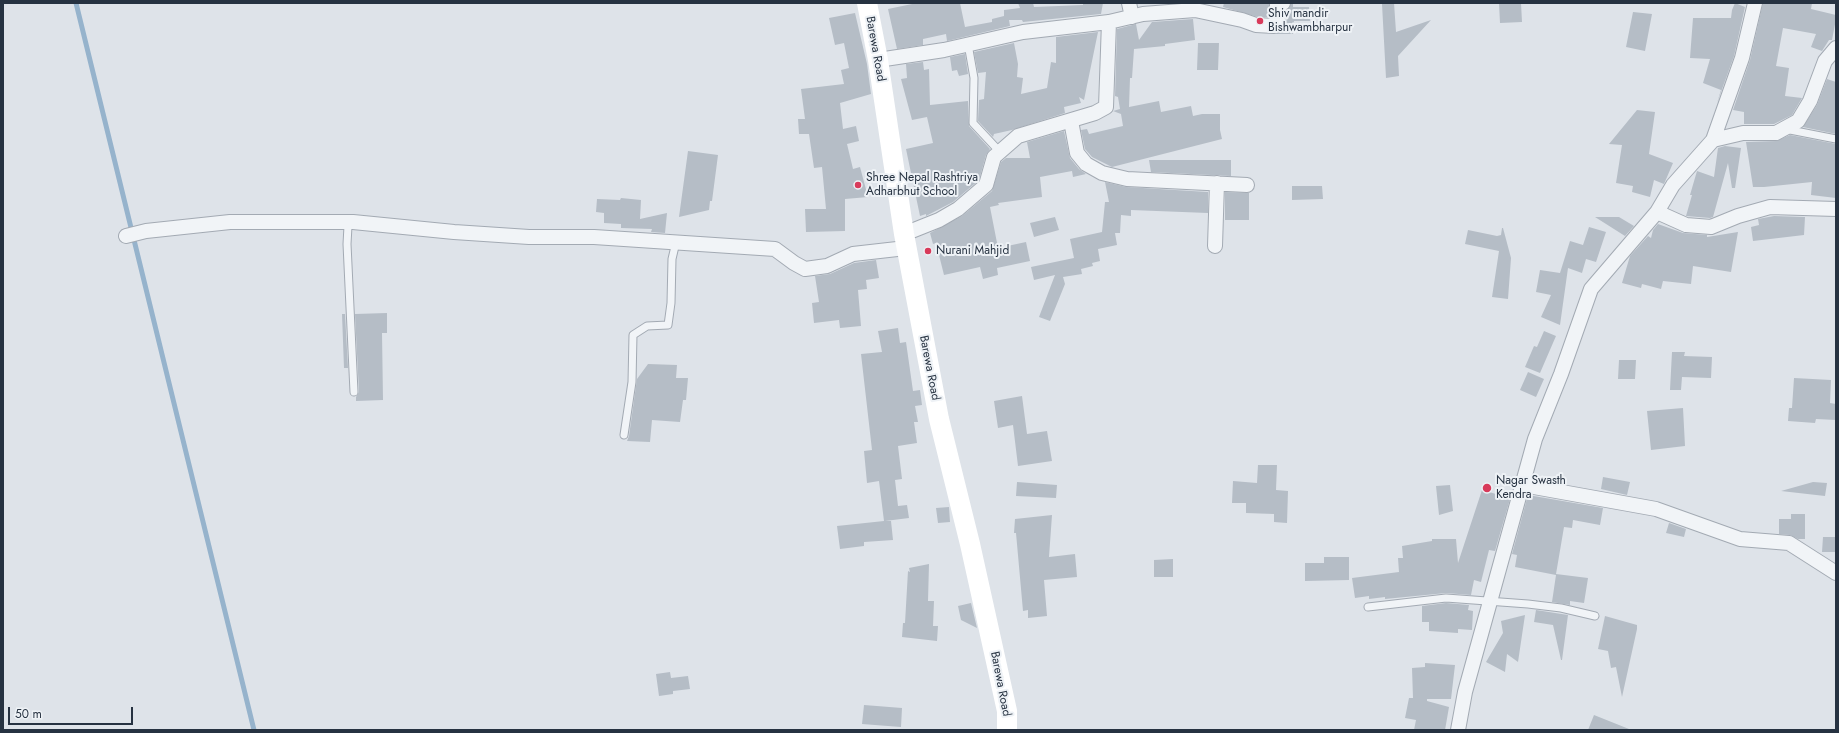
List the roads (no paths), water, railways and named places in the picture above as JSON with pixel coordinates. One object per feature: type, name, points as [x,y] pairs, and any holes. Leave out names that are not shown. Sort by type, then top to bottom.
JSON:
[{"type":"main road","name":"Barewa Road","points":[[867,3],[878,60],[905,241],[939,419],[970,544],[1007,711],[1008,730]]},
{"type":"street","points":[[878,60],[968,44],[1023,32],[1109,22],[1131,10],[1143,14],[1195,10],[1242,20],[1256,25],[1274,26],[1278,22],[1277,5],[1283,3]]},
{"type":"street","points":[[1458,730],[1465,692],[1535,440],[1561,374],[1591,289],[1657,212],[1673,184],[1713,140],[1742,58],[1755,3]]},
{"type":"street","points":[[126,236],[146,231],[230,222],[353,222],[454,232],[529,237],[594,237],[775,249],[805,269],[827,266],[853,254],[905,241],[958,209],[986,185],[994,157],[1018,136],[1095,113],[1106,107],[1109,22]]},
{"type":"street","points":[[1713,140],[1743,133],[1776,133],[1798,121],[1810,101],[1825,61],[1836,48]]},
{"type":"street","points":[[1071,120],[1077,153],[1086,164],[1102,173],[1127,179],[1247,185]]},
{"type":"street","points":[[1215,246],[1217,183]]},
{"type":"street","points":[[1657,212],[1686,225],[1711,227],[1738,216],[1770,207],[1836,209]]},
{"type":"street","points":[[1523,485],[1656,509],[1740,539],[1789,543],[1836,573]]},
{"type":"lane","points":[[968,44],[974,78],[973,123],[1000,152]]},
{"type":"lane","points":[[1783,129],[1836,139]]},
{"type":"lane","points":[[353,222],[348,226],[347,244],[354,392]]},
{"type":"lane","points":[[624,435],[632,382],[633,334],[647,326],[668,325],[671,303],[672,259],[676,242]]},
{"type":"lane","points":[[1368,607],[1446,598],[1528,604],[1561,608],[1595,616]]},
{"type":"waterway","points":[[76,3],[254,730]]},
{"type":"place","name":"Shiv mandir Bishwambharpur","points":[[1260,21]]},
{"type":"place","name":"Shree Nepal Rashtriya Adharbhut School","points":[[858,185]]},
{"type":"place","name":"Nurani Mahjid","points":[[928,251]]},
{"type":"place","name":"Nagar Swasth Kendra","points":[[1487,488]]}]
